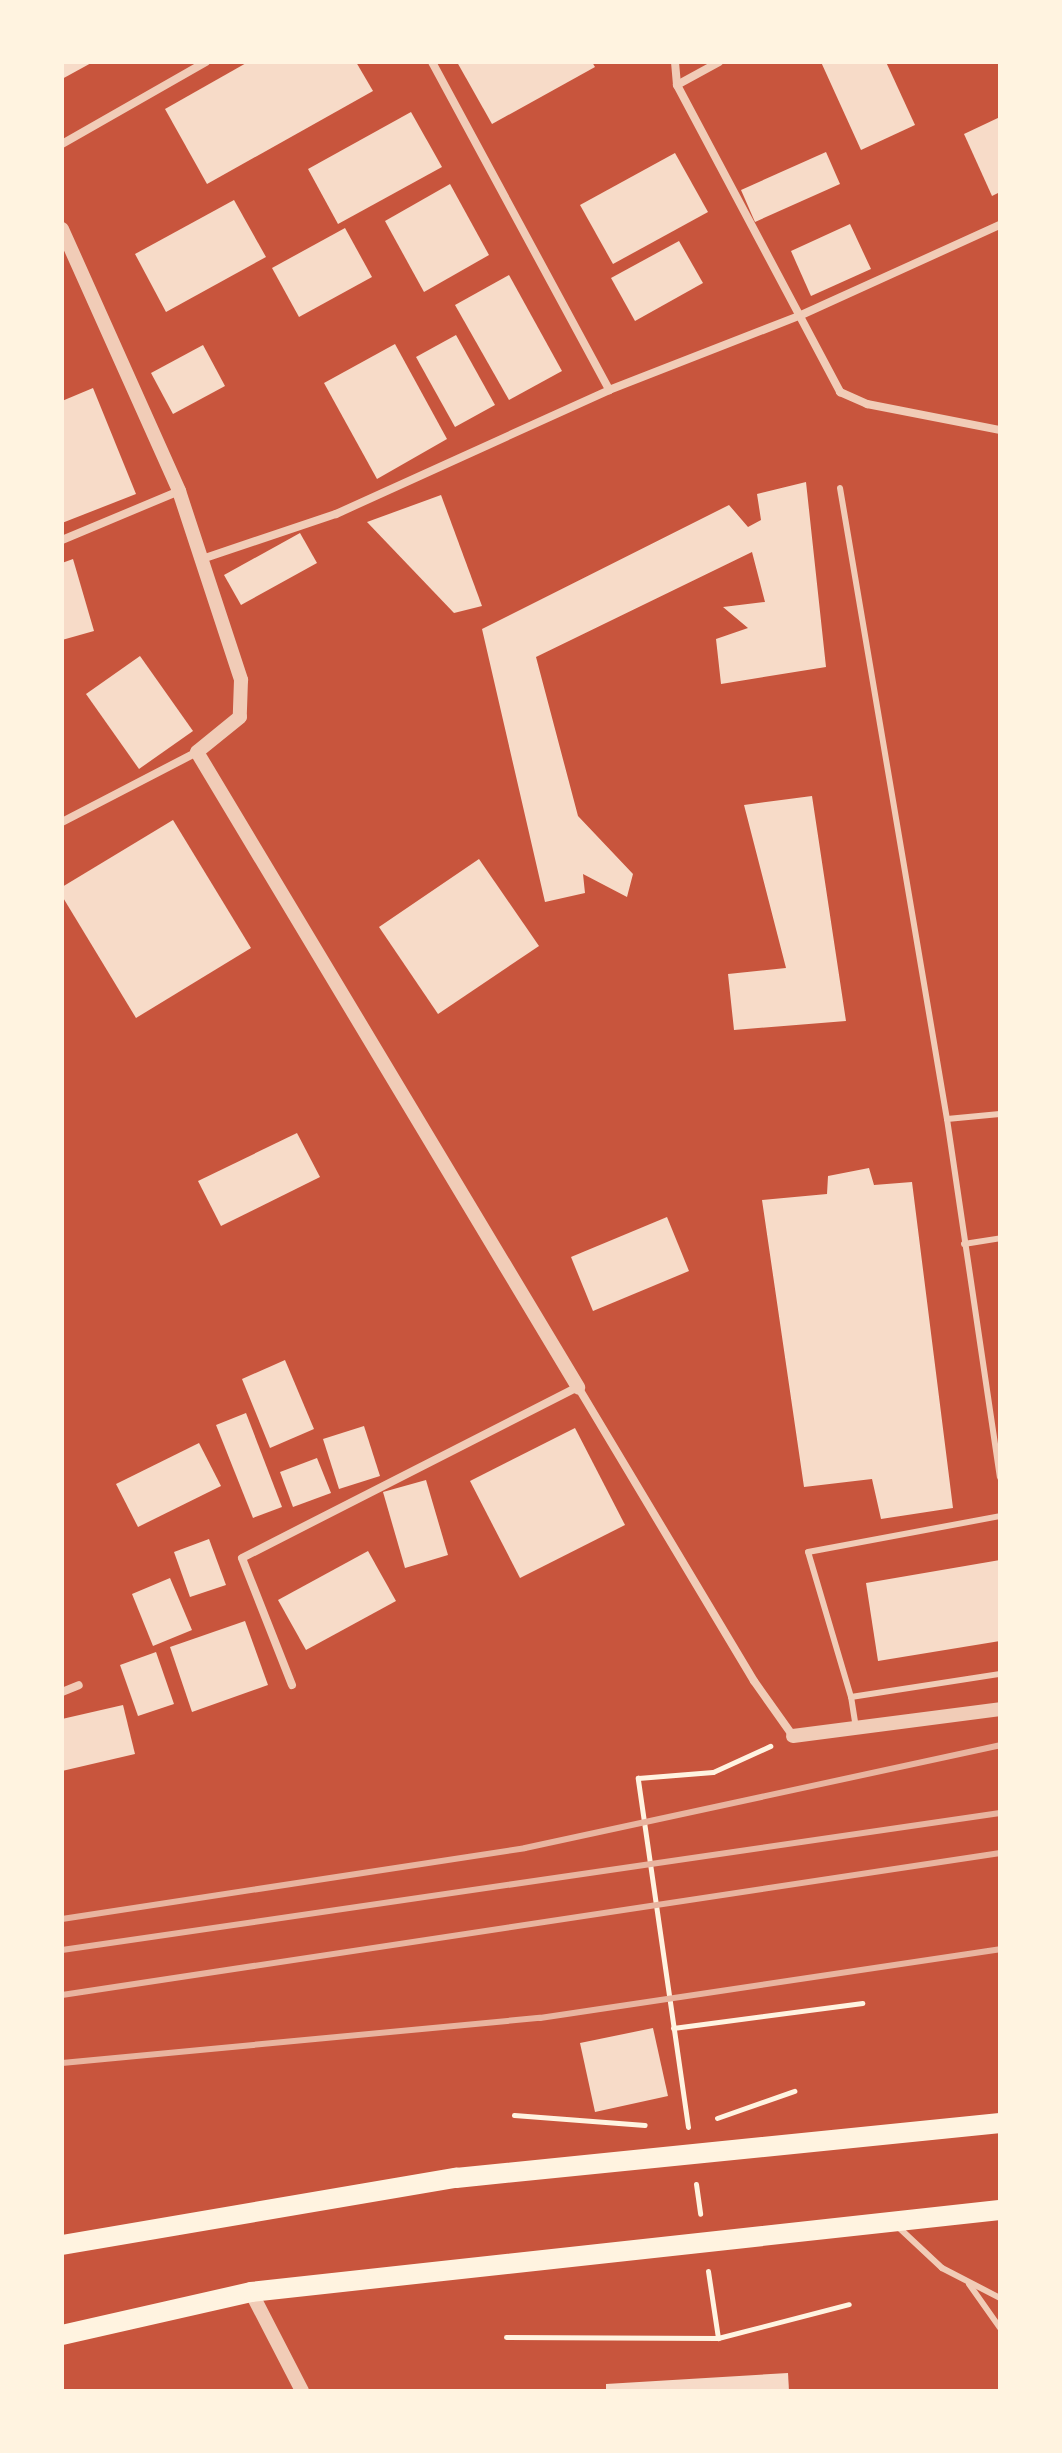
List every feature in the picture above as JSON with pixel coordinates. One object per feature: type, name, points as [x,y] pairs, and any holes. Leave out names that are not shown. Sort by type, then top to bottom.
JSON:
[{"type":"main road","points":[[62,2245],[456,2178],[1000,2123]]},
{"type":"main road","points":[[62,2335],[251,2292],[1000,2210]]},
{"type":"street","points":[[62,144],[206,62]]},
{"type":"street","points":[[432,62],[609,390]]},
{"type":"street","points":[[675,62],[677,85],[840,392],[867,404],[1000,430]]},
{"type":"street","points":[[677,85],[719,62]]},
{"type":"street","points":[[202,559],[336,514],[609,390],[799,316],[1000,225]]},
{"type":"street","points":[[62,229],[179,491],[241,680],[240,717],[197,752],[62,822]]},
{"type":"street","points":[[62,540],[179,491]]},
{"type":"street","points":[[197,752],[754,1681],[793,1736],[1000,1709]]},
{"type":"street","points":[[292,1685],[242,1558],[578,1387]]},
{"type":"street","points":[[62,1692],[79,1685]]},
{"type":"street","points":[[251,2292],[302,2391]]},
{"type":"lane","points":[[840,488],[947,1119],[1000,1477]]},
{"type":"lane","points":[[947,1119],[1000,1114]]},
{"type":"lane","points":[[964,1244],[1000,1238]]},
{"type":"lane","points":[[856,1728],[851,1697],[808,1552],[1000,1516]]},
{"type":"lane","points":[[851,1697],[1000,1674]]},
{"type":"lane","points":[[893,2222],[942,2268],[1000,2298]]},
{"type":"lane","points":[[967,2281],[1000,2328]]},
{"type":"path","points":[[690,2144],[638,1778],[713,1772],[793,1736]]},
{"type":"path","points":[[673,2028],[862,2003]]},
{"type":"path","points":[[673,2127],[688,2129],[794,2091]]},
{"type":"path","points":[[514,2115],[657,2126]]},
{"type":"path","points":[[695,2173],[701,2218]]},
{"type":"path","points":[[707,2263],[718,2338]]},
{"type":"path","points":[[506,2337],[718,2338],[849,2304]]},
{"type":"building","points":[[62,62],[93,62],[62,79]]},
{"type":"building","points":[[248,62],[356,62],[373,91],[207,184],[165,109]]},
{"type":"building","points":[[457,62],[592,62],[595,67],[492,124]]},
{"type":"building","points":[[821,62],[886,62],[915,125],[861,150]]},
{"type":"building","points":[[411,112],[442,167],[338,224],[308,169]]},
{"type":"building","points":[[1000,117],[1000,192],[992,196],[964,134]]},
{"type":"building","points":[[826,152],[840,184],[755,222],[741,190]]},
{"type":"building","points":[[675,153],[708,212],[613,264],[580,205]]},
{"type":"building","points":[[450,184],[489,255],[424,292],[385,221]]},
{"type":"building","points":[[234,200],[266,257],[166,312],[135,254]]},
{"type":"building","points":[[850,224],[871,269],[811,296],[791,251]]},
{"type":"building","points":[[345,228],[372,277],[299,317],[272,268]]},
{"type":"building","points":[[679,241],[703,283],[635,321],[611,278]]},
{"type":"building","points":[[509,275],[562,371],[509,400],[455,305]]},
{"type":"building","points":[[456,335],[495,405],[455,427],[416,357]]},
{"type":"building","points":[[395,344],[447,439],[377,479],[324,383]]},
{"type":"building","points":[[203,345],[225,386],[173,414],[151,373]]},
{"type":"building","points":[[93,388],[136,494],[62,523],[62,401]]},
{"type":"building","points":[[806,482],[826,667],[721,684],[716,639],[748,628],[723,607],[765,602],[752,552],[536,657],[578,816],[633,874],[627,897],[583,874],[585,893],[545,902],[482,629],[729,505],[748,527],[761,520],[757,494]]},
{"type":"building","points":[[441,495],[482,606],[454,613],[367,522]]},
{"type":"building","points":[[300,533],[317,563],[241,605],[224,575]]},
{"type":"building","points":[[73,559],[94,631],[62,640],[62,563]]},
{"type":"building","points":[[140,656],[193,731],[139,769],[86,694]]},
{"type":"building","points":[[812,796],[846,1021],[734,1030],[728,974],[786,968],[744,805]]},
{"type":"building","points":[[173,820],[251,948],[136,1018],[62,896],[62,887]]},
{"type":"building","points":[[479,859],[539,946],[438,1014],[379,927]]},
{"type":"building","points":[[297,1133],[320,1177],[221,1226],[198,1181]]},
{"type":"building","points":[[869,1168],[874,1185],[912,1182],[953,1508],[881,1519],[872,1479],[804,1487],[762,1200],[827,1194],[828,1176]]},
{"type":"building","points":[[667,1217],[689,1271],[593,1311],[571,1257]]},
{"type":"building","points":[[285,1360],[314,1429],[270,1448],[242,1379]]},
{"type":"building","points":[[246,1413],[282,1507],[253,1518],[216,1425]]},
{"type":"building","points":[[364,1426],[380,1476],[339,1489],[323,1439]]},
{"type":"building","points":[[575,1428],[625,1525],[520,1578],[470,1481]]},
{"type":"building","points":[[199,1443],[221,1486],[138,1527],[116,1484]]},
{"type":"building","points":[[317,1458],[331,1493],[293,1507],[280,1472]]},
{"type":"building","points":[[426,1480],[448,1555],[405,1568],[383,1492]]},
{"type":"building","points":[[209,1539],[226,1585],[190,1597],[174,1552]]},
{"type":"building","points":[[368,1551],[396,1601],[306,1650],[278,1600]]},
{"type":"building","points":[[1000,1560],[1000,1641],[878,1661],[866,1583]]},
{"type":"building","points":[[170,1578],[192,1630],[153,1646],[132,1594]]},
{"type":"building","points":[[245,1621],[268,1685],[192,1712],[170,1647]]},
{"type":"building","points":[[156,1652],[174,1704],[138,1716],[120,1665]]},
{"type":"building","points":[[123,1705],[135,1754],[62,1771],[62,1719]]},
{"type":"building","points":[[653,2028],[668,2096],[595,2112],[580,2043]]},
{"type":"building","points":[[788,2373],[789,2391],[606,2391],[606,2384]]},
{"type":"railway","points":[[62,1919],[525,1848],[1000,1745]]},
{"type":"railway","points":[[62,1950],[1000,1813]]},
{"type":"railway","points":[[62,1995],[1000,1853]]},
{"type":"railway","points":[[62,2063],[540,2018],[1000,1949]]}]
